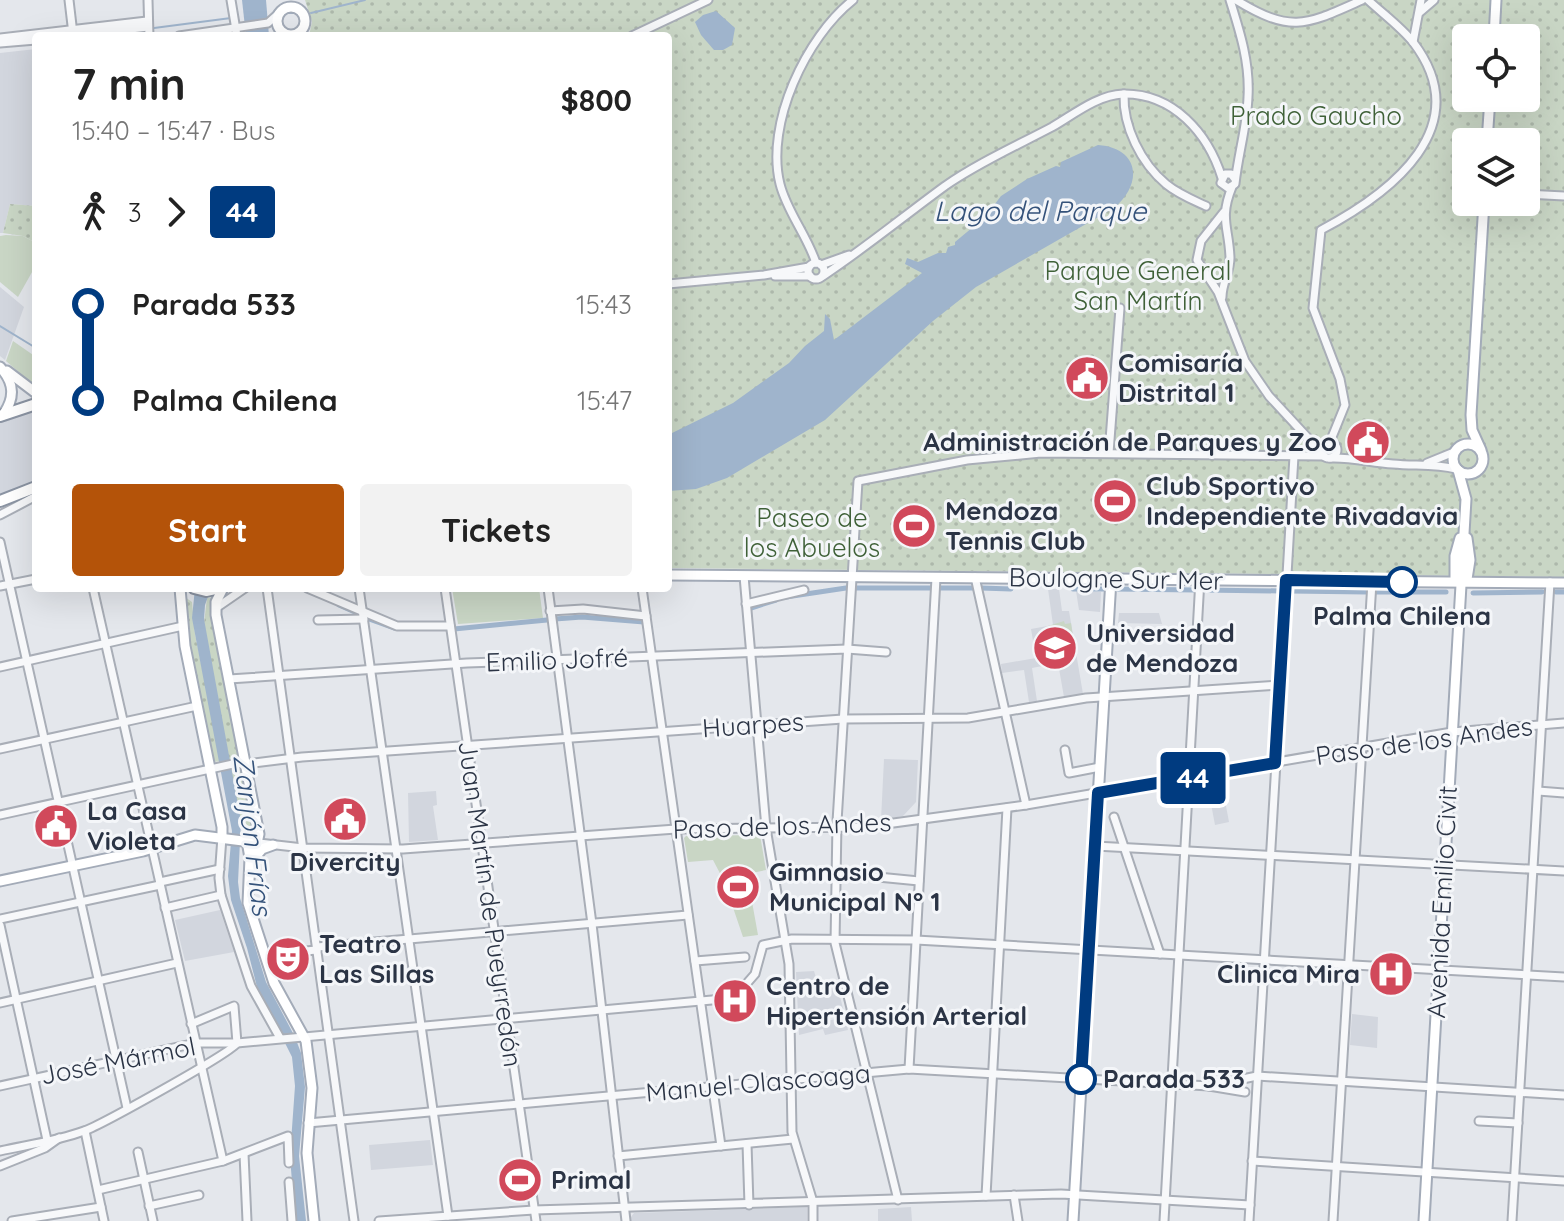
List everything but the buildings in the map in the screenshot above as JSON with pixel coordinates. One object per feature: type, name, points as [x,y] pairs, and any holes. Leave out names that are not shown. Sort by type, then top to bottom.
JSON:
[{"type":"highway","points":[[1,416],[32,405]]},
{"type":"highway","points":[[0,501],[32,489]]},
{"type":"main road","points":[[1495,24],[1496,0]]},
{"type":"main road","points":[[277,30],[280,8],[293,4],[304,17],[304,26],[300,32]]},
{"type":"main road","points":[[1466,499],[1478,470],[1485,462],[1472,430],[1471,415],[1483,216]]},
{"type":"main road","points":[[0,366],[32,390]]},
{"type":"main road","points":[[0,366],[10,380],[13,396],[1,416]]},
{"type":"main road","points":[[1466,499],[1452,462],[1471,415]]},
{"type":"main road","points":[[1457,450],[1471,444],[1481,450]]},
{"type":"main road","points":[[1457,469],[1468,473],[1478,470]]},
{"type":"main road","name":"Avenida Emilio Civit","points":[[1424,1221],[1466,499]]},
{"type":"main road","name":"Boulogne Sur Mer","points":[[672,575],[1564,583]]},
{"type":"main road","points":[[1073,1221],[1111,579]]},
{"type":"main road","points":[[180,592],[183,626],[210,768],[236,839],[250,853],[247,898],[291,1037],[311,1080],[307,1161],[314,1221]]},
{"type":"main road","points":[[217,592],[216,608],[259,843],[249,875]]},
{"type":"main road","name":"Paso de los Andes","points":[[0,881],[152,848],[195,835],[259,843]]},
{"type":"main road","points":[[256,856],[262,849],[273,845]]},
{"type":"street","points":[[69,0],[72,32]]},
{"type":"street","points":[[97,32],[148,28],[148,0]]},
{"type":"street","points":[[231,0],[236,32],[245,27],[277,30]]},
{"type":"street","points":[[640,32],[708,0]]},
{"type":"street","points":[[853,0],[824,31],[798,72],[782,114],[776,160],[780,183],[816,279],[976,168],[1097,101],[1124,94],[1146,97],[1177,111],[1199,132],[1228,180]]},
{"type":"street","points":[[1222,303],[1230,258],[1224,212],[1228,180],[1239,153],[1246,119],[1248,77],[1230,0]]},
{"type":"street","points":[[1236,0],[1265,16],[1292,24],[1315,21],[1365,0],[1413,42],[1430,75],[1435,100],[1434,123],[1427,140],[1392,182],[1370,201],[1321,230],[1313,308],[1345,395],[1345,405],[1329,442],[1321,446],[1322,455]]},
{"type":"street","points":[[1413,42],[1421,0]]},
{"type":"street","points":[[1420,12],[1434,0]]},
{"type":"street","points":[[0,41],[32,38]]},
{"type":"street","points":[[0,41],[32,40]]},
{"type":"street","points":[[1124,94],[1124,106],[1133,137],[1152,169],[1167,185],[1206,206]]},
{"type":"street","points":[[1540,195],[1564,196]]},
{"type":"street","points":[[1224,212],[1197,247],[1197,260],[1222,303],[1245,361],[1269,396],[1311,438],[1322,455]]},
{"type":"street","points":[[672,284],[814,268],[851,255]]},
{"type":"street","points":[[814,268],[824,269],[823,276]]},
{"type":"street","points":[[1109,453],[1120,308]]},
{"type":"street","points":[[1311,438],[1329,442],[1349,457]]},
{"type":"street","points":[[898,1200],[835,938],[837,829],[858,481],[967,460],[1041,453],[1293,456],[1336,453],[1337,449]]},
{"type":"street","points":[[1425,464],[1457,450]]},
{"type":"street","points":[[1322,455],[1375,463],[1425,464],[1457,469]]},
{"type":"street","points":[[1249,1221],[1293,456]]},
{"type":"street","points":[[0,515],[32,498]]},
{"type":"street","points":[[0,542],[127,1108]]},
{"type":"street","points":[[744,576],[766,828],[786,939],[793,1139],[814,1202],[815,1221]]},
{"type":"street","points":[[975,577],[1026,805]]},
{"type":"street","points":[[909,1069],[936,578]]},
{"type":"street","points":[[1164,1221],[1200,579]]},
{"type":"street","points":[[0,586],[32,580]]},
{"type":"street","points":[[1333,1221],[1372,582]]},
{"type":"street","points":[[1512,1221],[1550,582]]},
{"type":"street","points":[[746,604],[804,590]]},
{"type":"street","points":[[94,592],[223,1161]]},
{"type":"street","points":[[216,608],[239,592]]},
{"type":"street","points":[[268,592],[354,1221]]},
{"type":"street","points":[[315,592],[363,616],[397,626],[450,626]]},
{"type":"street","points":[[360,592],[448,1216]]},
{"type":"street","name":"Juan Martín de Pueyrredón","points":[[446,592],[536,1221]]},
{"type":"street","points":[[548,592],[592,924],[626,1221]]},
{"type":"street","points":[[643,592],[721,1146]]},
{"type":"street","points":[[550,611],[583,609],[646,616]]},
{"type":"street","points":[[318,620],[363,616]]},
{"type":"street","points":[[0,667],[183,626]]},
{"type":"street","name":"Emilio Jofré","points":[[229,679],[456,664],[847,649],[886,652]]},
{"type":"street","name":"Huarpes","points":[[0,815],[210,768],[290,758],[843,719],[968,718],[1083,699],[1279,685]]},
{"type":"street","points":[[0,749],[197,706]]},
{"type":"street","name":"Paso de los Andes","points":[[259,843],[303,848],[396,850],[676,829],[837,829],[1007,808],[1452,732],[1564,723]]},
{"type":"street","points":[[1065,750],[1069,773],[1100,767]]},
{"type":"street","points":[[1538,791],[1564,793]]},
{"type":"street","points":[[986,1196],[1007,808]]},
{"type":"street","points":[[1114,817],[1160,954]]},
{"type":"street","points":[[236,839],[220,869],[221,895],[251,986],[291,1037]]},
{"type":"street","points":[[1095,846],[1564,871]]},
{"type":"street","points":[[0,919],[220,869]]},
{"type":"street","points":[[837,873],[919,881]]},
{"type":"street","points":[[165,908],[221,895]]},
{"type":"street","points":[[293,952],[688,915]]},
{"type":"street","points":[[0,925],[47,1140]]},
{"type":"street","points":[[786,939],[916,940],[1564,977]]},
{"type":"street","name":"José Mármol","points":[[0,1086],[196,1043],[237,1043],[734,998],[755,974],[760,948],[766,943],[786,939]]},
{"type":"street","points":[[695,961],[745,957]]},
{"type":"street","points":[[0,1003],[177,963]]},
{"type":"street","points":[[0,1151],[85,1131],[234,1049],[237,1043],[234,1006],[191,1024]]},
{"type":"street","name":"Manuel Olascoaga","points":[[308,1123],[909,1069],[1209,1086],[1245,1092]]},
{"type":"street","name":"Manuel Olascoaga","points":[[1209,1086],[1257,1076],[1564,1095]]},
{"type":"street","points":[[1479,1121],[1518,1123]]},
{"type":"street","points":[[85,1131],[104,1221]]},
{"type":"street","points":[[98,1190],[223,1161],[288,1136],[289,1163]]},
{"type":"street","points":[[0,1166],[45,1148],[61,1137]]},
{"type":"street","points":[[618,1156],[793,1139]]},
{"type":"street","points":[[747,1144],[749,1205]]},
{"type":"street","points":[[138,1152],[153,1221]]},
{"type":"street","points":[[244,1154],[247,1221]]},
{"type":"street","points":[[1252,1161],[1564,1181]]},
{"type":"street","points":[[289,1182],[292,1221]]},
{"type":"street","points":[[379,1221],[448,1216],[465,1218],[534,1210],[1014,1195],[1074,1194],[1250,1205]]},
{"type":"street","points":[[149,1206],[199,1195]]},
{"type":"street","points":[[1014,1195],[1018,1221]]},
{"type":"street","points":[[12,1221],[101,1207]]},
{"type":"shaded area","points":[[32,49],[32,206],[10,204],[3,233],[0,233],[0,53]]},
{"type":"shaded area","points":[[0,287],[24,307],[5,360],[0,356]]},
{"type":"shaded area","points":[[32,409],[32,484],[0,496],[0,420]]},
{"type":"shaded area","name":"Universidad de Mendoza","points":[[1048,589],[1059,589],[1062,611],[1069,611],[1083,694],[1064,697],[1058,663],[1032,668],[1037,701],[1029,702],[1024,670],[1002,673],[1001,664],[1036,658],[1031,629],[1053,625]]},
{"type":"shaded area","points":[[1076,591],[1101,592],[1100,612],[1079,610]]},
{"type":"shaded area","points":[[1119,613],[1159,613],[1162,624],[1118,623]]},
{"type":"shaded area","points":[[884,759],[918,760],[916,802],[903,816],[881,820]]},
{"type":"shaded area","points":[[1221,779],[1229,822],[1215,825],[1207,782]]},
{"type":"shaded area","points":[[436,791],[437,805],[433,806],[438,840],[409,842],[408,793]]},
{"type":"shaded area","points":[[220,910],[234,952],[185,961],[175,920]]},
{"type":"shaded area","points":[[814,971],[818,985],[836,981],[844,1012],[822,1017],[822,1022],[845,1017],[848,1030],[825,1035],[823,1029],[799,1035],[796,972]]},
{"type":"shaded area","points":[[1352,1014],[1378,1017],[1377,1048],[1350,1045]]},
{"type":"shaded area","points":[[430,1140],[433,1165],[371,1170],[369,1145]]},
{"type":"shaded area","points":[[807,1207],[807,1221],[631,1221],[634,1213]]},
{"type":"shaded area","points":[[911,1207],[912,1221],[878,1221],[878,1209]]},
{"type":"green space","name":"Parque General San Martín","points":[[305,0],[1564,0],[1564,577],[672,568],[672,32],[310,32],[312,22]]},
{"type":"green space","points":[[10,204],[32,206],[32,241],[3,233]]},
{"type":"green space","points":[[0,236],[23,236],[32,241],[32,272],[18,297],[0,282]]},
{"type":"green space","points":[[13,341],[32,354],[32,384],[6,361]]},
{"type":"green space","points":[[453,592],[540,592],[543,618],[458,624]]},
{"type":"green space","points":[[185,597],[192,602],[195,634],[221,761],[213,762],[186,623]]},
{"type":"green space","points":[[214,597],[211,609],[255,832],[242,830],[204,623],[207,598]]},
{"type":"green space","points":[[1064,621],[1065,624],[1071,623],[1074,644],[1051,648],[1048,626]]},
{"type":"green space","name":"Gimnasio Municipal N° 1","points":[[760,835],[766,870],[747,874],[758,935],[743,937],[724,881],[713,860],[688,862],[684,838]]},
{"type":"water","points":[[242,0],[266,0],[269,32],[246,32]]},
{"type":"water","points":[[716,11],[735,28],[732,45],[723,50],[714,50],[695,22],[703,15]]},
{"type":"water","name":"Lago del Parque","points":[[1098,145],[1112,148],[1129,160],[1133,178],[1130,188],[1114,208],[976,287],[933,321],[825,420],[727,478],[696,489],[672,491],[672,433],[733,403],[789,363],[824,331],[825,314],[830,319],[834,340],[922,273],[905,264],[907,258],[918,262],[938,253],[946,253],[948,247],[955,245],[985,217],[1001,196],[1027,179],[1060,167],[1061,162]]},
{"type":"water","points":[[195,592],[210,592],[204,619],[241,821],[240,898],[266,982],[301,1053],[305,1087],[299,1156],[306,1221],[295,1221],[290,1156],[295,1086],[292,1057],[257,987],[231,900],[228,876],[232,831],[192,618]]},
{"type":"waterway","points":[[311,13],[365,0]]},
{"type":"waterway","points":[[287,13],[295,13]]},
{"type":"waterway","points":[[154,28],[231,18]]},
{"type":"waterway","points":[[0,326],[32,346]]},
{"type":"waterway","points":[[786,597],[846,588]]},
{"type":"waterway","points":[[854,588],[932,588]]},
{"type":"waterway","points":[[938,588],[974,588]]},
{"type":"waterway","points":[[981,588],[1011,589]]},
{"type":"waterway","points":[[1073,589],[1105,589]]},
{"type":"waterway","points":[[1114,589],[1196,590]]},
{"type":"waterway","points":[[1202,590],[1281,591]]},
{"type":"waterway","points":[[1289,591],[1367,592]]},
{"type":"waterway","points":[[1376,592],[1446,592]]},
{"type":"waterway","points":[[1473,593],[1542,592]]},
{"type":"waterway","points":[[1556,592],[1564,592]]},
{"type":"waterway","points":[[751,608],[776,600]]},
{"type":"waterway","points":[[339,605],[357,613]]},
{"type":"waterway","points":[[555,619],[582,617],[644,622]]},
{"type":"waterway","points":[[369,619],[394,628]]},
{"type":"waterway","points":[[454,629],[547,620]]},
{"type":"bus line","name":"44","points":[[1081,1079],[1098,793],[1275,763],[1286,580],[1402,582]]},
{"type":"place","name":"Comisaría Distrital 1","points":[[1087,378]]},
{"type":"place","name":"Administración de Parques y Zoo","points":[[1368,442]]},
{"type":"place","name":"Club Sportivo Independiente Rivadavia","points":[[1115,501]]},
{"type":"place","name":"Mendoza Tennis Club","points":[[914,526]]},
{"type":"place","name":"Palma Chilena","points":[[1402,582]]},
{"type":"place","name":"Universidad de Mendoza","points":[[1055,648]]},
{"type":"place","name":"Divercity","points":[[345,819]]},
{"type":"place","name":"La Casa Violeta","points":[[56,826]]},
{"type":"place","name":"Gimnasio Municipal N° 1","points":[[738,887]]},
{"type":"place","name":"Teatro Las Sillas","points":[[288,959]]},
{"type":"place","name":"Clinica Mira","points":[[1391,974]]},
{"type":"place","name":"Centro de Hipertensión Arterial","points":[[735,1001]]},
{"type":"place","name":"Parada 533","points":[[1081,1079]]},
{"type":"place","name":"Primal","points":[[520,1180]]},
{"type":"park label","name":"Prado Gaucho","points":[[1316,116]]},
{"type":"park label","name":"Paseo de los Abuelos","points":[[812,533]]},
{"type":"water label","name":"Zanjón Frías","points":[[253,835]]}]
